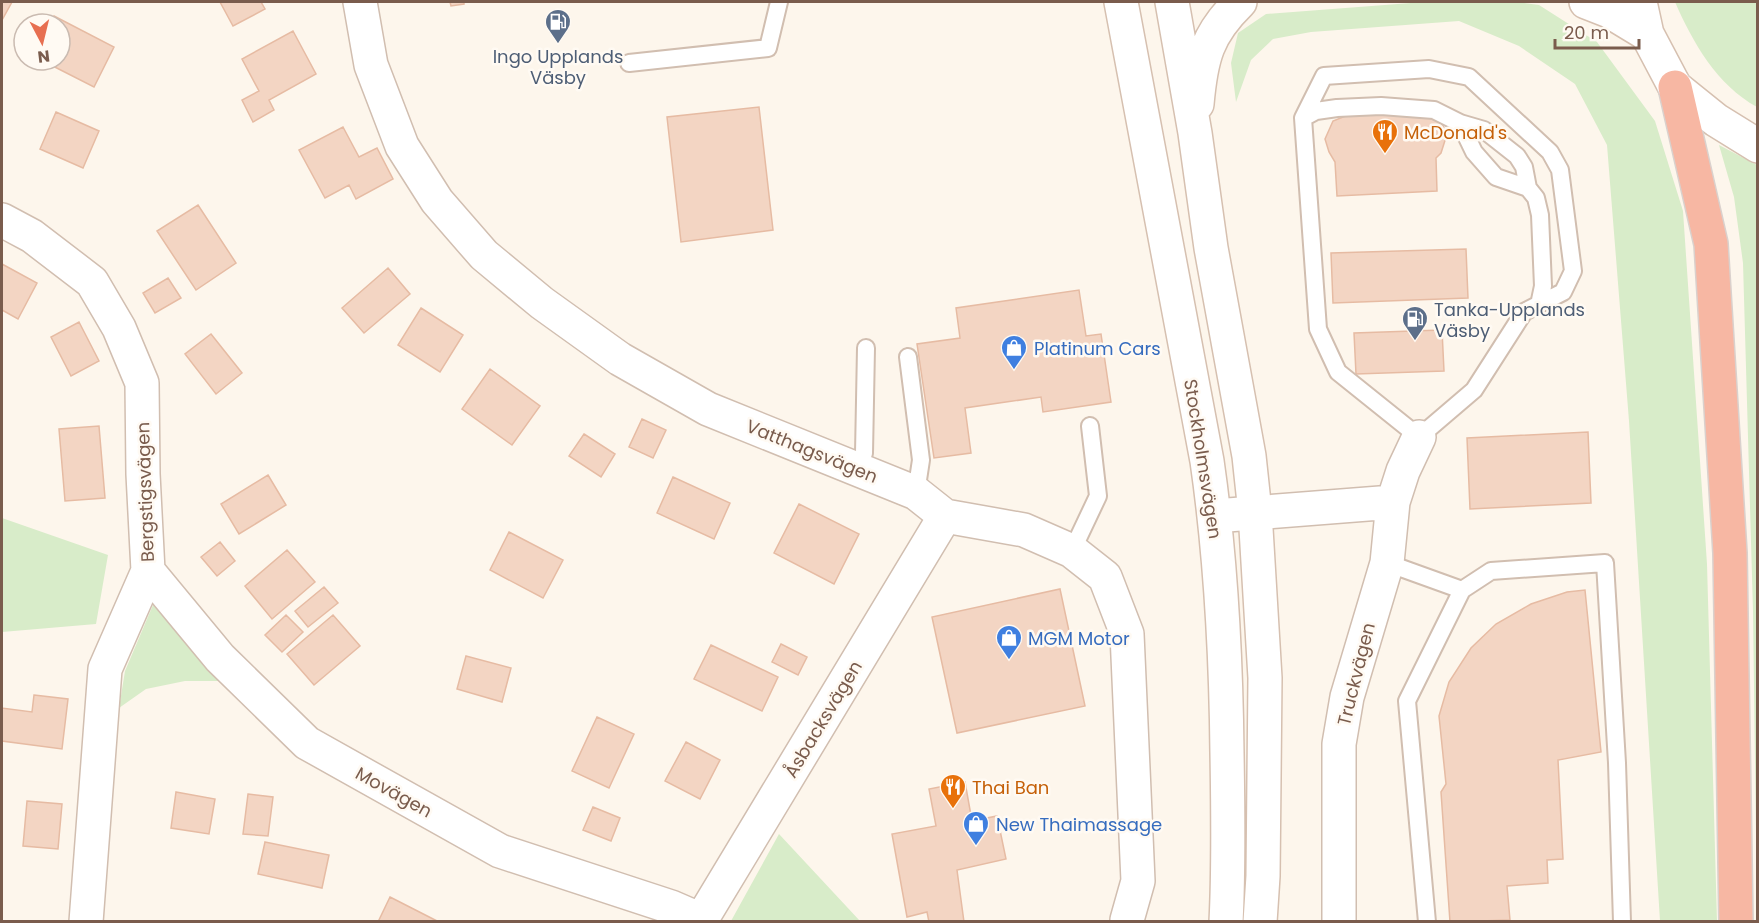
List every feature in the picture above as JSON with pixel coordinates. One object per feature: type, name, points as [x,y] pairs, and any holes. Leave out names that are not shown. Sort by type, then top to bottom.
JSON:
[{"type":"highway","points":[[1675,87],[1712,244],[1730,553],[1736,921]]},
{"type":"street","name":"Vatthagsvägen","points":[[360,2],[371,65],[402,146],[437,201],[484,255],[542,303],[620,359],[708,409],[916,493],[945,516],[1024,530],[1072,551],[1105,578],[1127,634],[1138,882],[1127,920]]},
{"type":"street","name":"Stockholmsvägen","points":[[1121,2],[1215,516],[1226,668],[1229,874],[1226,921]]},
{"type":"street","points":[[1172,2],[1195,133],[1213,260],[1249,456],[1255,512],[1265,678],[1263,876],[1260,921]]},
{"type":"street","points":[[1195,133],[1199,81],[1208,45],[1222,19],[1240,2]]},
{"type":"street","points":[[1586,2],[1609,11],[1647,33]]},
{"type":"street","points":[[1640,2],[1647,33],[1675,87],[1716,120],[1758,146]]},
{"type":"street","name":"Bergstigsvägen","points":[[2,220],[32,236],[92,282],[119,328],[142,383],[143,474],[148,571],[105,669],[86,921]]},
{"type":"street","name":"Truckvägen","points":[[1339,921],[1339,744],[1347,697],[1387,563],[1393,502],[1403,471],[1419,437]]},
{"type":"street","points":[[1215,516],[1393,502]]},
{"type":"street","name":"Åsbacksvägen","points":[[700,921],[945,516]]},
{"type":"street","name":"Movägen","points":[[148,571],[220,658],[307,743],[500,851],[671,907],[700,921]]},
{"type":"lane","points":[[629,63],[768,48],[779,2]]},
{"type":"lane","points":[[1429,69],[1469,76],[1550,152],[1560,170],[1573,271],[1563,292],[1539,305],[1524,312],[1474,390],[1419,437],[1338,372],[1318,329],[1303,118],[1324,76],[1429,69]]},
{"type":"lane","points":[[1303,118],[1316,111],[1381,106],[1434,110],[1460,123],[1484,130],[1517,156],[1524,167],[1528,188],[1536,198],[1540,215],[1543,286],[1539,305]]},
{"type":"lane","points":[[1460,123],[1474,152],[1496,177],[1528,188]]},
{"type":"lane","points":[[858,470],[864,453],[866,348]]},
{"type":"lane","points":[[908,357],[921,460],[916,493]]},
{"type":"lane","points":[[1072,551],[1098,496],[1090,426]]},
{"type":"lane","points":[[1387,563],[1462,590]]},
{"type":"lane","points":[[1427,921],[1407,701],[1462,590],[1491,571],[1605,563],[1617,763],[1622,921]]},
{"type":"green space","points":[[1424,2],[1517,2],[1539,5],[1597,42],[1655,121],[1683,211],[1707,564],[1717,921],[1660,921],[1629,421],[1607,145],[1575,84],[1519,46],[1459,21],[1311,32],[1273,39],[1251,60],[1236,102],[1231,63],[1238,33],[1266,14]]},
{"type":"green space","points":[[1675,2],[1757,2],[1757,107],[1743,98],[1718,75],[1698,47]]},
{"type":"green space","points":[[1719,145],[1757,165],[1757,910],[1753,611],[1743,263],[1734,197]]},
{"type":"green space","points":[[2,518],[108,555],[96,624],[2,632]]},
{"type":"green space","points":[[153,605],[220,681],[185,681],[146,689],[119,708],[125,671]]},
{"type":"green space","points":[[779,834],[860,921],[731,921]]},
{"type":"building","points":[[2,2],[12,2],[2,20]]},
{"type":"building","points":[[220,2],[261,2],[265,9],[233,26]]},
{"type":"building","points":[[450,2],[464,2],[464,4],[451,6]]},
{"type":"building","points":[[72,25],[114,47],[94,87],[65,72],[72,72]]},
{"type":"building","points":[[293,31],[316,74],[269,100],[274,110],[253,122],[242,100],[259,91],[242,59]]},
{"type":"building","points":[[759,107],[773,230],[681,242],[667,117]]},
{"type":"building","points":[[56,112],[99,131],[83,168],[40,149]]},
{"type":"building","name":"McDonald's","points":[[1421,112],[1439,118],[1447,134],[1441,153],[1436,158],[1437,191],[1337,196],[1335,162],[1325,139],[1333,121],[1353,113]]},
{"type":"building","points":[[343,127],[359,157],[377,148],[393,179],[356,199],[349,185],[325,198],[299,150]]},
{"type":"building","points":[[198,205],[236,263],[196,290],[157,231]]},
{"type":"building","points":[[1466,249],[1468,298],[1333,303],[1331,253]]},
{"type":"building","points":[[2,264],[37,283],[18,319],[2,310]]},
{"type":"building","points":[[388,268],[410,294],[364,333],[342,308]]},
{"type":"building","points":[[168,278],[181,298],[155,313],[143,293]]},
{"type":"building","name":"Platinum Cars","points":[[1079,290],[1086,336],[1101,334],[1111,402],[1043,412],[1041,397],[965,408],[971,453],[934,458],[917,344],[960,338],[956,308]]},
{"type":"building","points":[[421,308],[463,335],[440,372],[398,345]]},
{"type":"building","points":[[79,322],[99,361],[71,376],[51,337]]},
{"type":"building","points":[[1442,330],[1444,371],[1356,374],[1354,333]]},
{"type":"building","points":[[211,334],[242,373],[216,394],[185,354]]},
{"type":"building","points":[[490,369],[540,406],[512,445],[462,409]]},
{"type":"building","points":[[642,419],[666,430],[653,458],[629,447]]},
{"type":"building","points":[[99,426],[105,498],[65,501],[59,429]]},
{"type":"building","points":[[1588,432],[1591,503],[1470,509],[1467,438]]},
{"type":"building","points":[[584,434],[615,454],[601,477],[569,456]]},
{"type":"building","points":[[268,475],[286,505],[239,534],[221,504]]},
{"type":"building","points":[[673,477],[730,503],[714,539],[657,513]]},
{"type":"building","points":[[799,504],[859,534],[834,584],[774,553]]},
{"type":"building","points":[[509,532],[563,560],[543,598],[490,570]]},
{"type":"building","points":[[220,542],[235,561],[217,576],[201,557]]},
{"type":"building","points":[[287,550],[315,582],[272,619],[245,586]]},
{"type":"building","points":[[324,587],[338,603],[308,627],[295,611]]},
{"type":"building","name":"MGM Motor","points":[[1060,589],[1085,706],[957,733],[932,617]]},
{"type":"building","points":[[1585,590],[1601,752],[1558,760],[1563,859],[1547,860],[1548,883],[1507,886],[1510,920],[1450,922],[1441,792],[1446,784],[1439,716],[1449,682],[1471,648],[1496,624],[1531,604],[1567,592]]},
{"type":"building","points":[[286,615],[303,632],[282,652],[265,635]]},
{"type":"building","points":[[333,615],[360,646],[314,685],[287,654]]},
{"type":"building","points":[[781,644],[807,657],[798,675],[772,662]]},
{"type":"building","points":[[711,645],[778,677],[762,711],[694,679]]},
{"type":"building","points":[[466,656],[511,668],[502,702],[457,689]]},
{"type":"building","points":[[34,695],[68,699],[62,749],[2,741],[2,708],[32,712]]},
{"type":"building","points":[[597,717],[634,734],[609,788],[572,771]]},
{"type":"building","points":[[686,742],[720,760],[700,799],[665,781]]},
{"type":"building","points":[[965,782],[972,821],[997,816],[1006,859],[957,870],[964,922],[929,922],[927,912],[907,917],[892,834],[936,826],[929,789]]},
{"type":"building","points":[[176,792],[215,799],[209,834],[171,828]]},
{"type":"building","points":[[248,794],[273,797],[268,836],[243,834]]},
{"type":"building","points":[[27,801],[62,804],[58,849],[23,846]]},
{"type":"building","points":[[593,807],[620,818],[611,841],[583,830]]},
{"type":"building","points":[[265,842],[329,855],[322,888],[258,874]]},
{"type":"building","points":[[390,897],[439,922],[378,922]]},
{"type":"place","name":"Ingo Upplands Väsby","points":[[558,45]]},
{"type":"place","name":"McDonald's","points":[[1385,155]]},
{"type":"place","name":"Tanka-Upplands Väsby","points":[[1415,342]]},
{"type":"place","name":"Platinum Cars","points":[[1014,371]]},
{"type":"place","name":"MGM Motor","points":[[1009,661]]},
{"type":"place","name":"Thai Ban","points":[[953,810]]},
{"type":"place","name":"New Thaimassage","points":[[976,847]]}]
